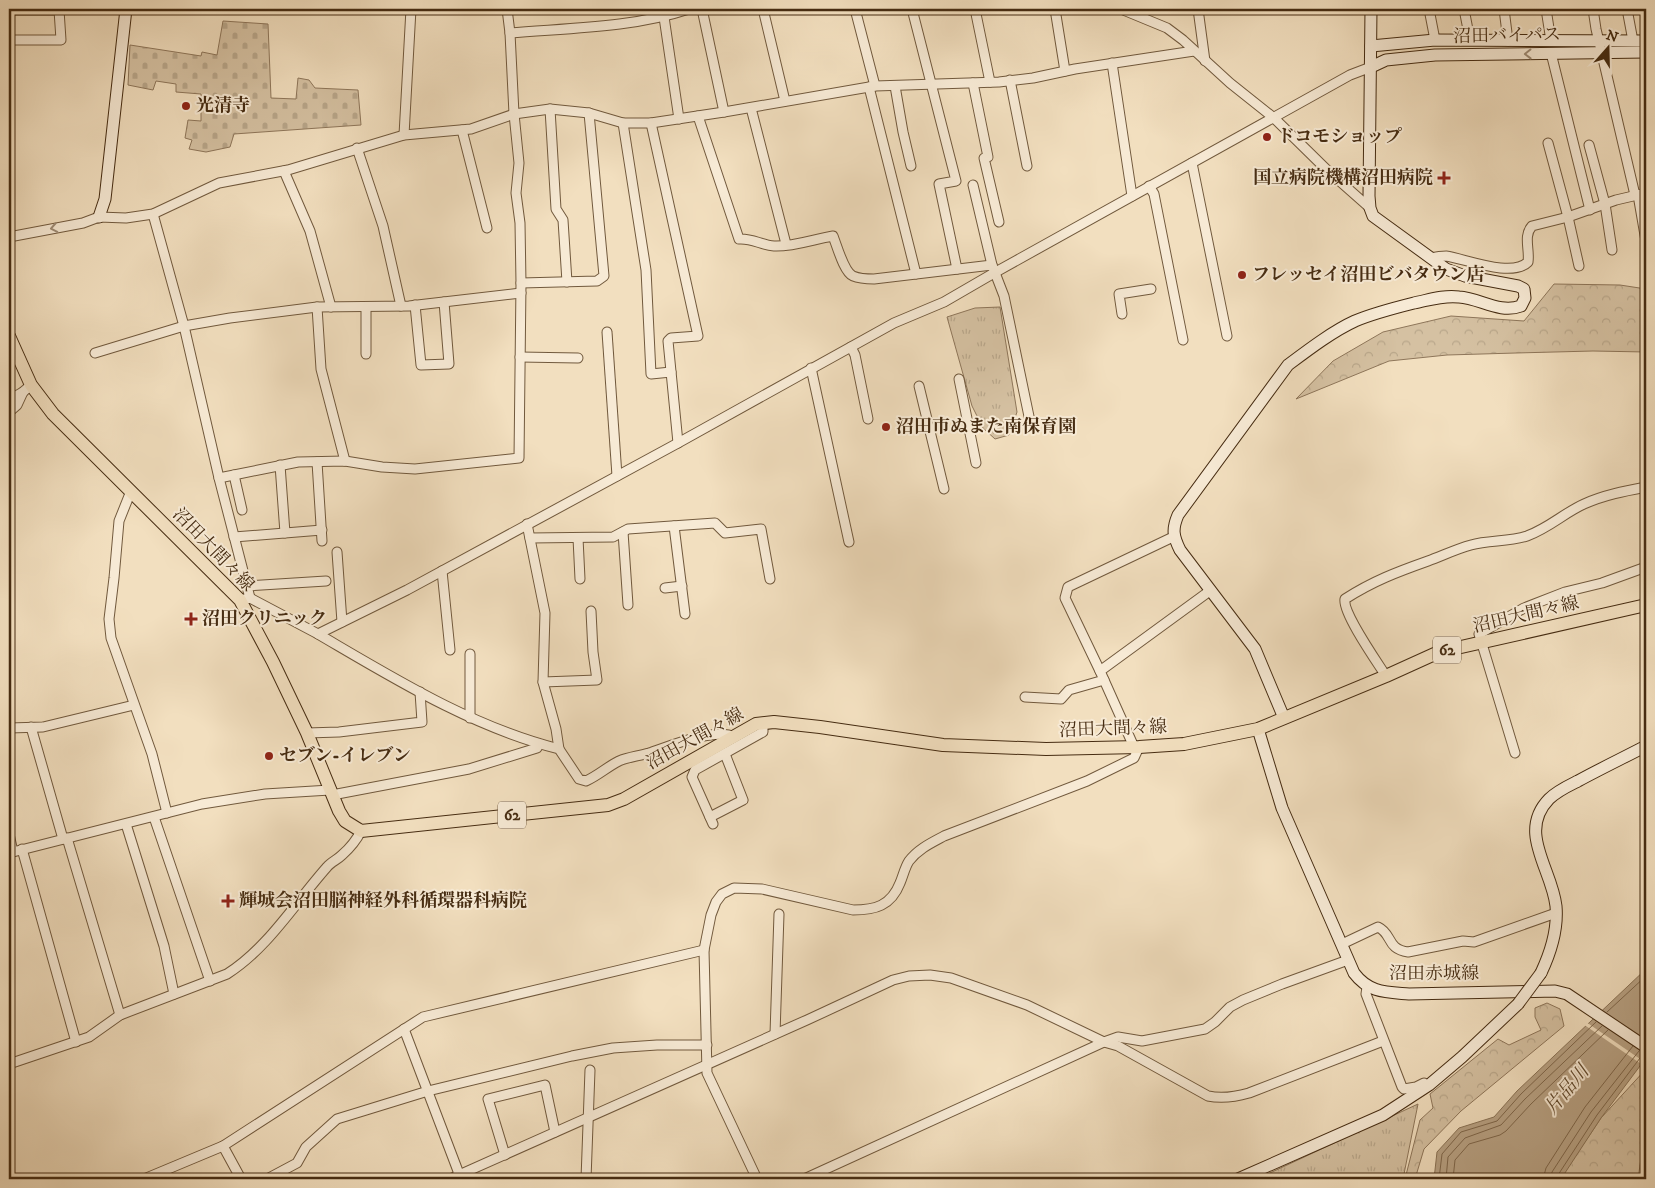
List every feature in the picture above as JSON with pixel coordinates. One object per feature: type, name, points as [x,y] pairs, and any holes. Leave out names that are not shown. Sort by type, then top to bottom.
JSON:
[{"type":"main road","name":"沼田大間々線","points":[[10,343],[27,389],[245,599],[307,733],[331,793],[346,821],[361,831],[608,805],[624,799],[756,724],[774,722],[943,745],[1046,749],[1184,744],[1258,729],[1439,652],[1646,605]]},
{"type":"street","points":[[99,217],[105,199],[126,9]]},
{"type":"street","points":[[404,134],[411,9]]},
{"type":"street","points":[[219,478],[298,462],[345,461],[382,467],[415,469],[519,458],[521,288],[520,223],[516,193],[520,163],[514,114],[507,9]]},
{"type":"street","points":[[510,33],[634,22],[664,17],[689,9]]},
{"type":"street","points":[[702,9],[724,112]]},
{"type":"street","points":[[763,9],[785,101]]},
{"type":"street","points":[[855,9],[916,274]]},
{"type":"street","points":[[912,9],[956,181],[939,184],[957,268]]},
{"type":"street","points":[[975,9],[990,82]]},
{"type":"street","points":[[1055,9],[1065,71]]},
{"type":"street","points":[[1121,9],[1167,28],[1183,40],[1205,61],[1274,118],[1327,170],[1370,208]]},
{"type":"street","points":[[1198,9],[1205,61]]},
{"type":"street","points":[[1284,718],[1255,649],[1180,550],[1173,537],[1173,526],[1178,515],[1288,365],[1309,350],[1354,322],[1381,312],[1440,297],[1469,298],[1505,309],[1521,306],[1525,298],[1524,289],[1518,286],[1466,276],[1446,269],[1373,216],[1370,208],[1371,9]]},
{"type":"street","points":[[1429,9],[1434,40]]},
{"type":"street","points":[[1464,9],[1470,40]]},
{"type":"street","points":[[1504,9],[1508,41]]},
{"type":"street","points":[[1546,9],[1551,41]]},
{"type":"street","points":[[1593,9],[1600,47],[1640,194],[1646,241]]},
{"type":"street","points":[[1627,9],[1633,41]]},
{"type":"street","points":[[9,10],[59,10],[61,40],[9,40]]},
{"type":"street","points":[[664,17],[679,119]]},
{"type":"street","name":"沼田バイパス","points":[[1370,46],[1434,40],[1551,41],[1646,52]]},
{"type":"street","name":"沼田バイパス","points":[[1371,67],[1386,60],[1435,55],[1551,53],[1633,41],[1646,41]]},
{"type":"street","points":[[9,237],[83,223],[99,217],[126,218],[153,214],[219,183],[284,171],[404,134],[471,129],[514,114],[550,109],[589,113],[623,123],[650,123],[872,87],[973,83],[1033,78],[1112,63],[1194,51]]},
{"type":"street","points":[[1551,53],[1590,210]]},
{"type":"street","points":[[1112,63],[1132,196]]},
{"type":"street","points":[[318,634],[442,571],[894,323],[944,302],[993,269],[1132,196],[1350,75],[1371,67]]},
{"type":"street","points":[[1010,80],[1027,166]]},
{"type":"street","points":[[973,83],[988,157],[984,158],[999,222]]},
{"type":"street","points":[[895,86],[911,166]]},
{"type":"street","points":[[751,108],[786,244]]},
{"type":"street","points":[[550,109],[556,210],[563,220],[566,282]]},
{"type":"street","points":[[95,353],[184,326],[230,318],[317,307],[415,305],[566,282],[597,281],[604,276],[589,113]]},
{"type":"street","points":[[698,116],[739,239],[748,238],[760,244],[775,246],[833,236],[848,272],[854,276],[874,279],[957,268],[993,269]]},
{"type":"street","points":[[623,123],[646,270],[651,374],[671,372]]},
{"type":"street","points":[[650,123],[698,336],[671,338],[668,341],[678,443]]},
{"type":"street","points":[[462,130],[487,228]]},
{"type":"street","points":[[1548,143],[1568,217],[1578,266]]},
{"type":"street","points":[[1590,145],[1605,204],[1612,250]]},
{"type":"street","points":[[358,148],[383,226],[401,306]]},
{"type":"street","points":[[1192,163],[1227,336]]},
{"type":"street","points":[[284,171],[310,231],[331,307]]},
{"type":"street","points":[[973,185],[993,269],[1004,296],[1030,426]]},
{"type":"street","points":[[1149,186],[1154,194],[1183,340]]},
{"type":"street","points":[[1430,258],[1445,256],[1470,263],[1519,268],[1528,262],[1527,237],[1528,230],[1532,226],[1568,217],[1640,194]]},
{"type":"street","points":[[153,214],[184,326],[219,478],[247,586],[245,599],[318,634],[470,718],[539,744],[559,749]]},
{"type":"street","points":[[1122,314],[1119,294],[1151,288]]},
{"type":"street","points":[[415,305],[421,365],[449,364],[444,302]]},
{"type":"street","points":[[317,307],[321,369],[345,461]]},
{"type":"street","points":[[366,307],[366,354]]},
{"type":"street","points":[[607,332],[617,476]]},
{"type":"street","points":[[850,347],[855,355],[868,419]]},
{"type":"street","points":[[520,357],[578,358]]},
{"type":"street","points":[[811,368],[849,542]]},
{"type":"street","points":[[959,379],[976,463]]},
{"type":"street","points":[[919,386],[944,489]]},
{"type":"street","points":[[9,400],[27,389]]},
{"type":"street","points":[[9,412],[17,405],[27,389]]},
{"type":"street","points":[[316,462],[322,541]]},
{"type":"street","points":[[280,465],[285,533]]},
{"type":"street","points":[[234,475],[242,510]]},
{"type":"street","points":[[1386,676],[1343,604],[1345,599],[1397,571],[1442,554],[1471,545],[1527,536],[1551,525],[1582,505],[1613,494],[1646,487]]},
{"type":"street","points":[[131,491],[119,521],[109,619],[111,638],[152,754],[167,813]]},
{"type":"street","points":[[530,538],[613,537],[628,530],[715,523],[725,533],[761,529],[770,579]]},
{"type":"street","points":[[527,524],[545,613],[543,682],[559,749],[579,779],[586,781],[600,775],[620,760],[683,741],[728,733],[735,736]]},
{"type":"street","points":[[674,526],[685,614]]},
{"type":"street","points":[[234,538],[322,530]]},
{"type":"street","points":[[623,532],[628,605]]},
{"type":"street","points":[[757,1179],[707,1073],[704,950],[711,915],[716,902],[722,894],[734,888],[762,888],[853,910],[868,910],[883,905],[891,899],[899,886],[908,862],[922,848],[944,836],[1087,781],[1134,758],[1136,747],[1065,598],[1068,587],[1173,537]]},
{"type":"street","points":[[578,538],[580,579]]},
{"type":"street","points":[[337,552],[342,622]]},
{"type":"street","points":[[1515,754],[1479,634],[1524,608],[1565,592],[1602,583],[1646,567]]},
{"type":"street","points":[[442,571],[450,650]]},
{"type":"street","points":[[247,586],[326,581]]},
{"type":"street","points":[[665,588],[682,586]]},
{"type":"street","points":[[1100,671],[1211,590]]},
{"type":"street","points":[[543,682],[597,680],[593,652],[591,611]]},
{"type":"street","points":[[470,654],[470,718]]},
{"type":"street","points":[[1025,697],[1061,699],[1069,690],[1104,680]]},
{"type":"street","points":[[307,733],[339,732],[422,722],[420,692]]},
{"type":"street","points":[[9,728],[43,727],[134,705]]},
{"type":"street","points":[[725,754],[743,800],[712,820],[692,777],[695,770],[763,732],[763,724]]},
{"type":"street","points":[[31,727],[64,839],[120,1015]]},
{"type":"street","name":"沼田赤城線","points":[[1258,729],[1282,808],[1354,973],[1367,987],[1385,992],[1409,994],[1556,990],[1567,994],[1646,1047]]},
{"type":"street","points":[[15,851],[202,804],[265,794],[331,793],[469,769],[537,748],[539,744]]},
{"type":"street","points":[[1238,1179],[1383,1115],[1428,1085],[1462,1057],[1518,1004],[1541,973],[1549,954],[1555,931],[1556,913],[1552,886],[1534,836],[1535,820],[1541,808],[1550,797],[1646,746]]},
{"type":"street","points":[[154,817],[210,981]]},
{"type":"street","points":[[126,824],[164,946],[174,994]]},
{"type":"street","points":[[9,1064],[89,1037],[120,1015],[227,974],[242,964],[276,928],[329,865],[342,856],[355,843],[361,831]]},
{"type":"street","points":[[9,834],[76,1042]]},
{"type":"street","points":[[1342,944],[1378,927],[1399,951],[1408,952],[1463,941],[1474,942],[1556,913]]},
{"type":"street","points":[[776,1034],[779,914]]},
{"type":"street","points":[[144,1179],[224,1146],[423,1017],[704,950]]},
{"type":"street","points":[[804,1179],[1104,1042],[1118,1037],[1142,1041],[1205,1029],[1216,1022],[1230,1007],[1243,1000],[1348,960]]},
{"type":"street","points":[[450,1179],[460,1177],[555,1132],[893,980],[909,976],[930,975],[951,978],[1028,1005],[1104,1042],[1118,1046],[1208,1096],[1228,1097],[1249,1093],[1384,1041]]},
{"type":"street","points":[[1367,987],[1366,994],[1402,1087],[1404,1090],[1416,1088],[1424,1082],[1428,1085]]},
{"type":"street","points":[[404,1029],[460,1177]]},
{"type":"street","points":[[267,1179],[297,1163],[306,1147],[337,1119],[428,1092],[572,1056],[613,1048],[658,1045],[707,1045]]},
{"type":"street","points":[[586,1179],[590,1070]]},
{"type":"street","points":[[505,1155],[488,1099],[545,1085],[555,1132]]},
{"type":"street","points":[[224,1146],[241,1179]]},
{"type":"green space","points":[[223,21],[268,24],[271,98],[296,99],[298,78],[309,80],[315,88],[358,90],[361,125],[234,134],[230,147],[206,152],[189,149],[192,140],[185,138],[188,120],[201,121],[201,94],[176,92],[176,84],[156,81],[153,90],[128,85],[130,45],[201,56],[202,52],[217,55]]},
{"type":"green space","points":[[1554,284],[1620,285],[1646,289],[1646,352],[1593,351],[1447,355],[1389,361],[1296,399],[1333,361],[1383,332],[1451,316],[1524,321]]},
{"type":"green space","points":[[1000,307],[1017,412],[1009,435],[995,439],[983,428],[972,406],[947,317],[975,308]]},
{"type":"green space","points":[[1547,1003],[1560,1009],[1564,1026],[1461,1111],[1424,1149],[1415,1179],[1405,1179],[1420,1120],[1433,1108],[1430,1094],[1498,1039],[1509,1045],[1541,1030],[1535,1017],[1535,1008]]},
{"type":"green space","points":[[1646,1069],[1646,1124],[1638,1179],[1560,1179],[1601,1118]]},
{"type":"green space","points":[[1418,1104],[1403,1179],[1257,1179]]},
{"type":"water","name":"片品川","points":[[1646,969],[1646,1058],[1601,1118],[1561,1179],[1434,1179],[1437,1152],[1459,1128],[1494,1117],[1517,1091]]},
{"type":"pier","points":[[1586,1022],[1646,1063],[1644,1066],[1583,1024]]},
{"type":"place","name":"光清寺","points":[[186,106]]},
{"type":"place","name":"ドコモショップ","points":[[1267,137]]},
{"type":"place","name":"国立病院機構沼田病院","points":[[1444,178]]},
{"type":"place","name":"フレッセイ沼田ビバタウン店","points":[[1242,275]]},
{"type":"place","name":"沼田市ぬまた南保育園","points":[[886,427]]},
{"type":"place","name":"沼田クリニック","points":[[191,619]]},
{"type":"place","name":"セブン-イレブン","points":[[269,756]]},
{"type":"place","name":"輝城会沼田脳神経外科循環器科病院","points":[[228,901]]}]
